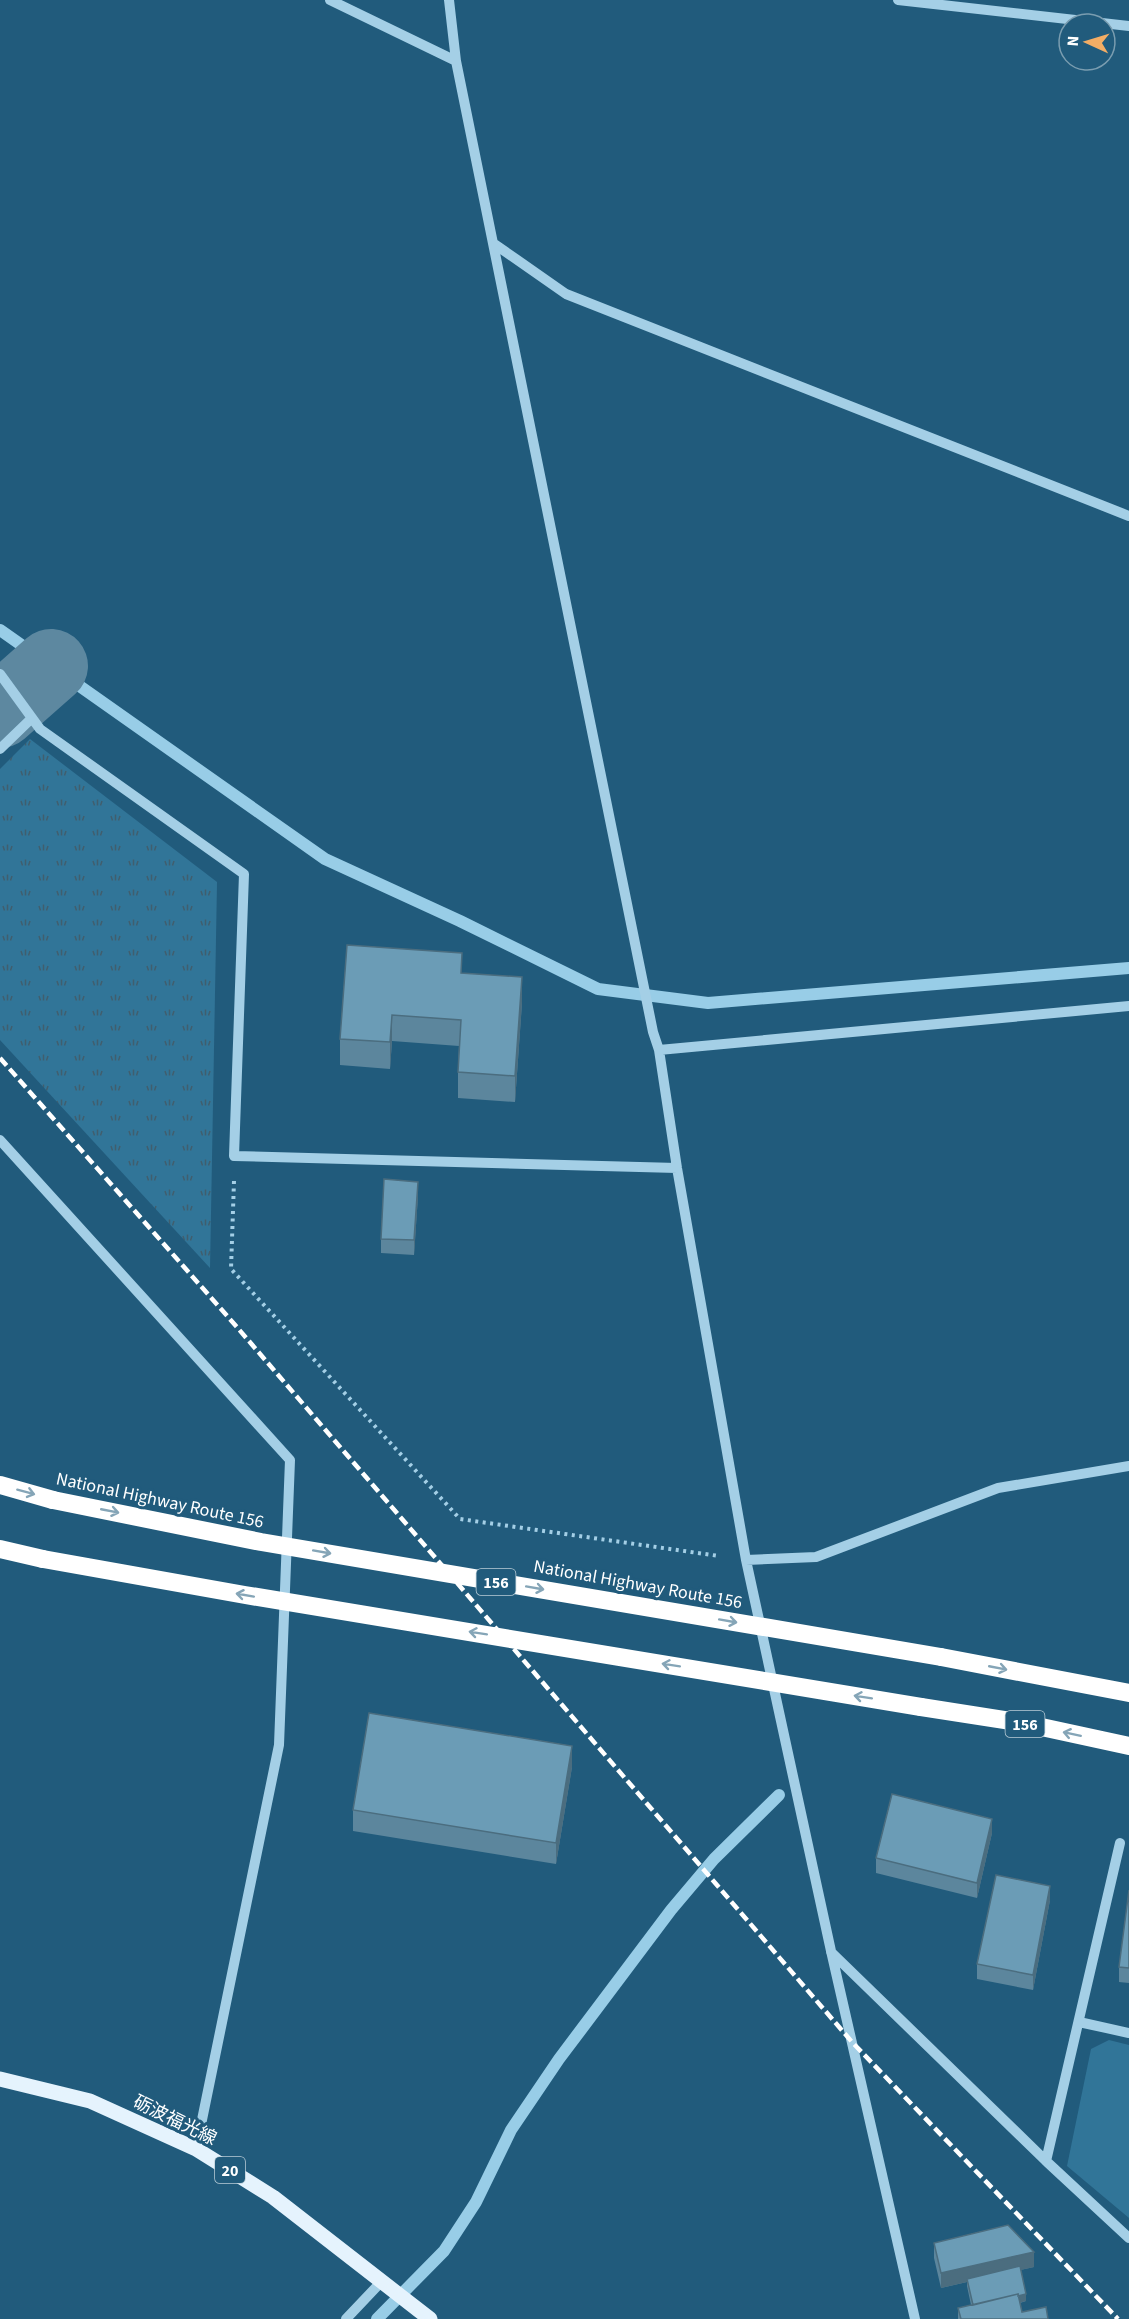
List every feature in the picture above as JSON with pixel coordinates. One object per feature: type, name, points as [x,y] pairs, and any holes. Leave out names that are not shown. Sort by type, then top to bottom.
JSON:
[{"type":"highway","name":"National Highway Route 156","points":[[0,1485],[53,1500],[273,1544],[941,1657],[1129,1693]]},
{"type":"highway","name":"156","points":[[0,1549],[43,1559],[1023,1723],[1129,1746]]},
{"type":"main road","name":"砺波福光線","points":[[0,2079],[90,2101],[196,2148],[273,2198],[430,2319]]},
{"type":"street","points":[[330,0],[456,61]]},
{"type":"street","points":[[449,0],[456,61],[653,1032],[659,1050],[677,1168],[746,1560],[831,1951],[915,2319]]},
{"type":"street","points":[[898,0],[1129,26]]},
{"type":"street","points":[[493,243],[566,294],[1129,516]]},
{"type":"street","points":[[0,674],[40,729],[244,874],[234,1156],[677,1168]]},
{"type":"street","points":[[0,749],[32,718]]},
{"type":"street","points":[[659,1050],[1129,1006]]},
{"type":"street","points":[[0,1140],[290,1461],[279,1745],[196,2148]]},
{"type":"street","points":[[746,1560],[816,1557],[998,1488],[1129,1466]]},
{"type":"street","points":[[1046,2161],[1120,1843]]},
{"type":"street","points":[[831,1951],[1046,2161],[1129,2238]]},
{"type":"street","points":[[1079,2022],[1129,2033]]},
{"type":"street","points":[[346,2319],[382,2281]]},
{"type":"path","points":[[234,1156],[231,1269],[460,1519],[746,1560]]},
{"type":"green space","points":[[30,739],[217,882],[210,1268],[0,1040],[0,769]]},
{"type":"green space","points":[[1109,2040],[1129,2045],[1129,2218],[1067,2166],[1091,2049]]},
{"type":"building","points":[[347,945],[462,953],[461,973],[522,977],[515,1076],[458,1072],[461,1020],[392,1015],[390,1042],[340,1039]]},
{"type":"building","points":[[384,1179],[418,1182],[414,1240],[381,1239]]},
{"type":"building","points":[[369,1713],[572,1746],[556,1843],[353,1810]]},
{"type":"building","points":[[892,1794],[992,1819],[977,1883],[876,1858]]},
{"type":"building","points":[[996,1875],[1050,1886],[1033,1975],[977,1964]]},
{"type":"building","points":[[1129,1890],[1129,1968],[1119,1967]]},
{"type":"building","points":[[1008,2225],[1034,2252],[941,2273],[934,2243]]},
{"type":"building","points":[[1020,2266],[1026,2294],[973,2305],[967,2279]]},
{"type":"building","points":[[1018,2294],[1022,2312],[1046,2307],[1048,2319],[961,2319],[958,2308]]},
{"type":"waterway","points":[[0,630],[325,859],[460,921],[598,989],[708,1003],[1129,968]]},
{"type":"waterway","points":[[0,711],[51,666]]},
{"type":"waterway","points":[[377,2319],[444,2251],[476,2202],[511,2130],[559,2059],[671,1910],[714,1859],[779,1795]]},
{"type":"railway","points":[[0,1058],[236,1326],[852,2042],[1118,2319]]}]
